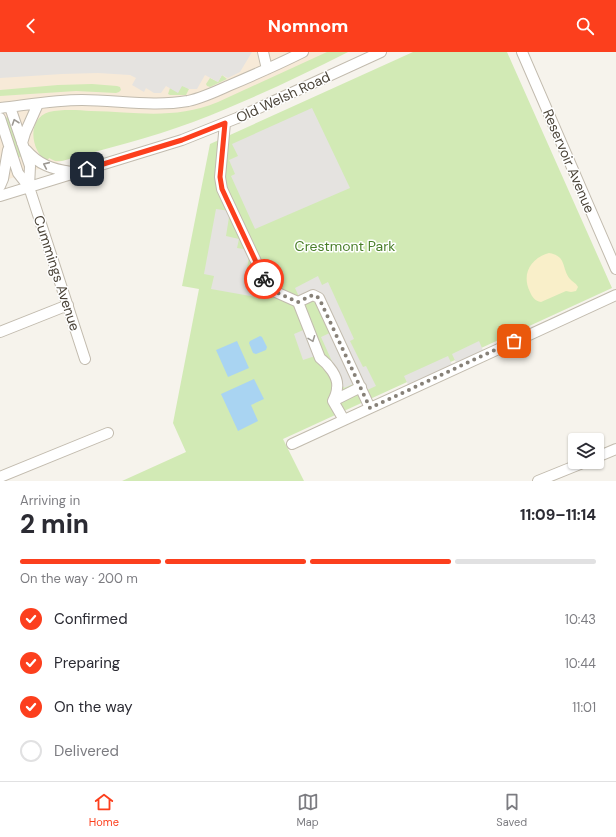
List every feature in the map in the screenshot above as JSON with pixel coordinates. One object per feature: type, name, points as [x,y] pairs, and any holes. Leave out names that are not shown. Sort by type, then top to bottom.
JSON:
[{"type":"street","points":[[263,52],[267,70]]},
{"type":"street","points":[[29,187],[30,166],[23,145],[5,107],[81,100],[155,104],[190,100],[207,95],[267,70],[303,52]]},
{"type":"street","name":"Old Welsh Road","points":[[0,196],[182,140],[225,123],[381,52]]},
{"type":"street","name":"Reservoir Avenue","points":[[522,52],[616,269]]},
{"type":"street","points":[[38,104],[25,133],[23,145],[34,159],[41,163],[55,169],[73,173]]},
{"type":"street","points":[[0,118],[18,172],[29,187]]},
{"type":"street","points":[[225,123],[220,177],[222,189],[269,289],[298,302],[320,358],[331,369],[337,383],[338,389],[333,401]]},
{"type":"street","points":[[0,186],[3,179],[9,148]]},
{"type":"street","name":"Cummings Avenue","points":[[29,187],[68,305],[84,359]]},
{"type":"street","points":[[298,302],[313,295],[319,298],[370,408]]},
{"type":"street","points":[[292,444],[616,295]]},
{"type":"street","points":[[0,332],[68,305]]},
{"type":"street","points":[[333,401],[361,388]]},
{"type":"street","points":[[333,401],[344,420]]},
{"type":"street","points":[[0,477],[108,432]]},
{"type":"street","points":[[604,454],[616,449]]},
{"type":"street","points":[[538,481],[568,469]]},
{"type":"shaded area","points":[[0,52],[348,52],[193,122],[62,161],[0,182]]},
{"type":"shaded area","points":[[0,52],[252,52],[240,72],[228,78],[222,75],[218,82],[205,75],[197,89],[189,89],[182,86],[178,93],[166,86],[161,93],[154,93],[146,88],[144,92],[132,85],[136,78],[130,75],[98,73],[0,78]]},
{"type":"shaded area","points":[[312,108],[350,188],[255,229],[231,176],[235,174],[229,160],[238,156],[232,144]]},
{"type":"shaded area","points":[[216,209],[230,211],[226,236],[239,239],[237,248],[250,250],[245,281],[259,284],[256,297],[211,289],[214,276],[204,274]]},
{"type":"shaded area","points":[[318,276],[322,285],[328,282],[354,339],[350,341],[363,367],[366,366],[376,386],[363,392],[358,382],[344,388],[321,337],[334,331],[319,298],[301,301],[295,288]]},
{"type":"shaded area","points":[[308,328],[318,355],[303,360],[294,334]]},
{"type":"shaded area","points":[[479,341],[485,355],[458,367],[452,354]]},
{"type":"shaded area","points":[[448,356],[454,369],[410,389],[404,376]]},
{"type":"green space","points":[[327,52],[348,52],[251,98],[193,122],[128,143],[62,161],[55,161],[49,158],[47,162],[37,151],[33,136],[34,128],[37,121],[49,112],[70,110],[155,114],[202,108]]},
{"type":"green space","name":"Crestmont Park","points":[[413,52],[507,52],[612,288],[283,439],[304,481],[122,481],[186,452],[173,423],[199,289],[182,286],[210,144]]},
{"type":"green space","points":[[222,75],[227,79],[210,87],[207,86],[206,84],[210,78],[218,82]]},
{"type":"green space","points":[[92,84],[117,86],[120,87],[121,90],[116,93],[76,91],[0,96],[0,90],[58,85]]},
{"type":"green space","points":[[182,85],[189,89],[186,95],[168,94],[170,88],[178,92]]},
{"type":"green space","points":[[9,117],[22,156],[18,158],[5,119]]},
{"type":"sand","points":[[549,253],[559,257],[562,260],[568,276],[578,287],[576,291],[566,291],[541,302],[535,300],[531,294],[527,285],[527,273],[529,268],[537,259]]},
{"type":"water","points":[[260,336],[267,347],[266,350],[256,354],[253,353],[249,343]]},
{"type":"water","points":[[237,341],[249,368],[228,377],[216,350]]},
{"type":"water","points":[[254,379],[264,399],[251,405],[258,421],[238,431],[221,394]]},
{"type":"way so far","points":[[264,279],[269,289],[298,302],[313,295],[319,298],[370,408],[514,341]]},
{"type":"route","points":[[87,169],[182,140],[225,123],[220,177],[222,189],[264,279]]}]
